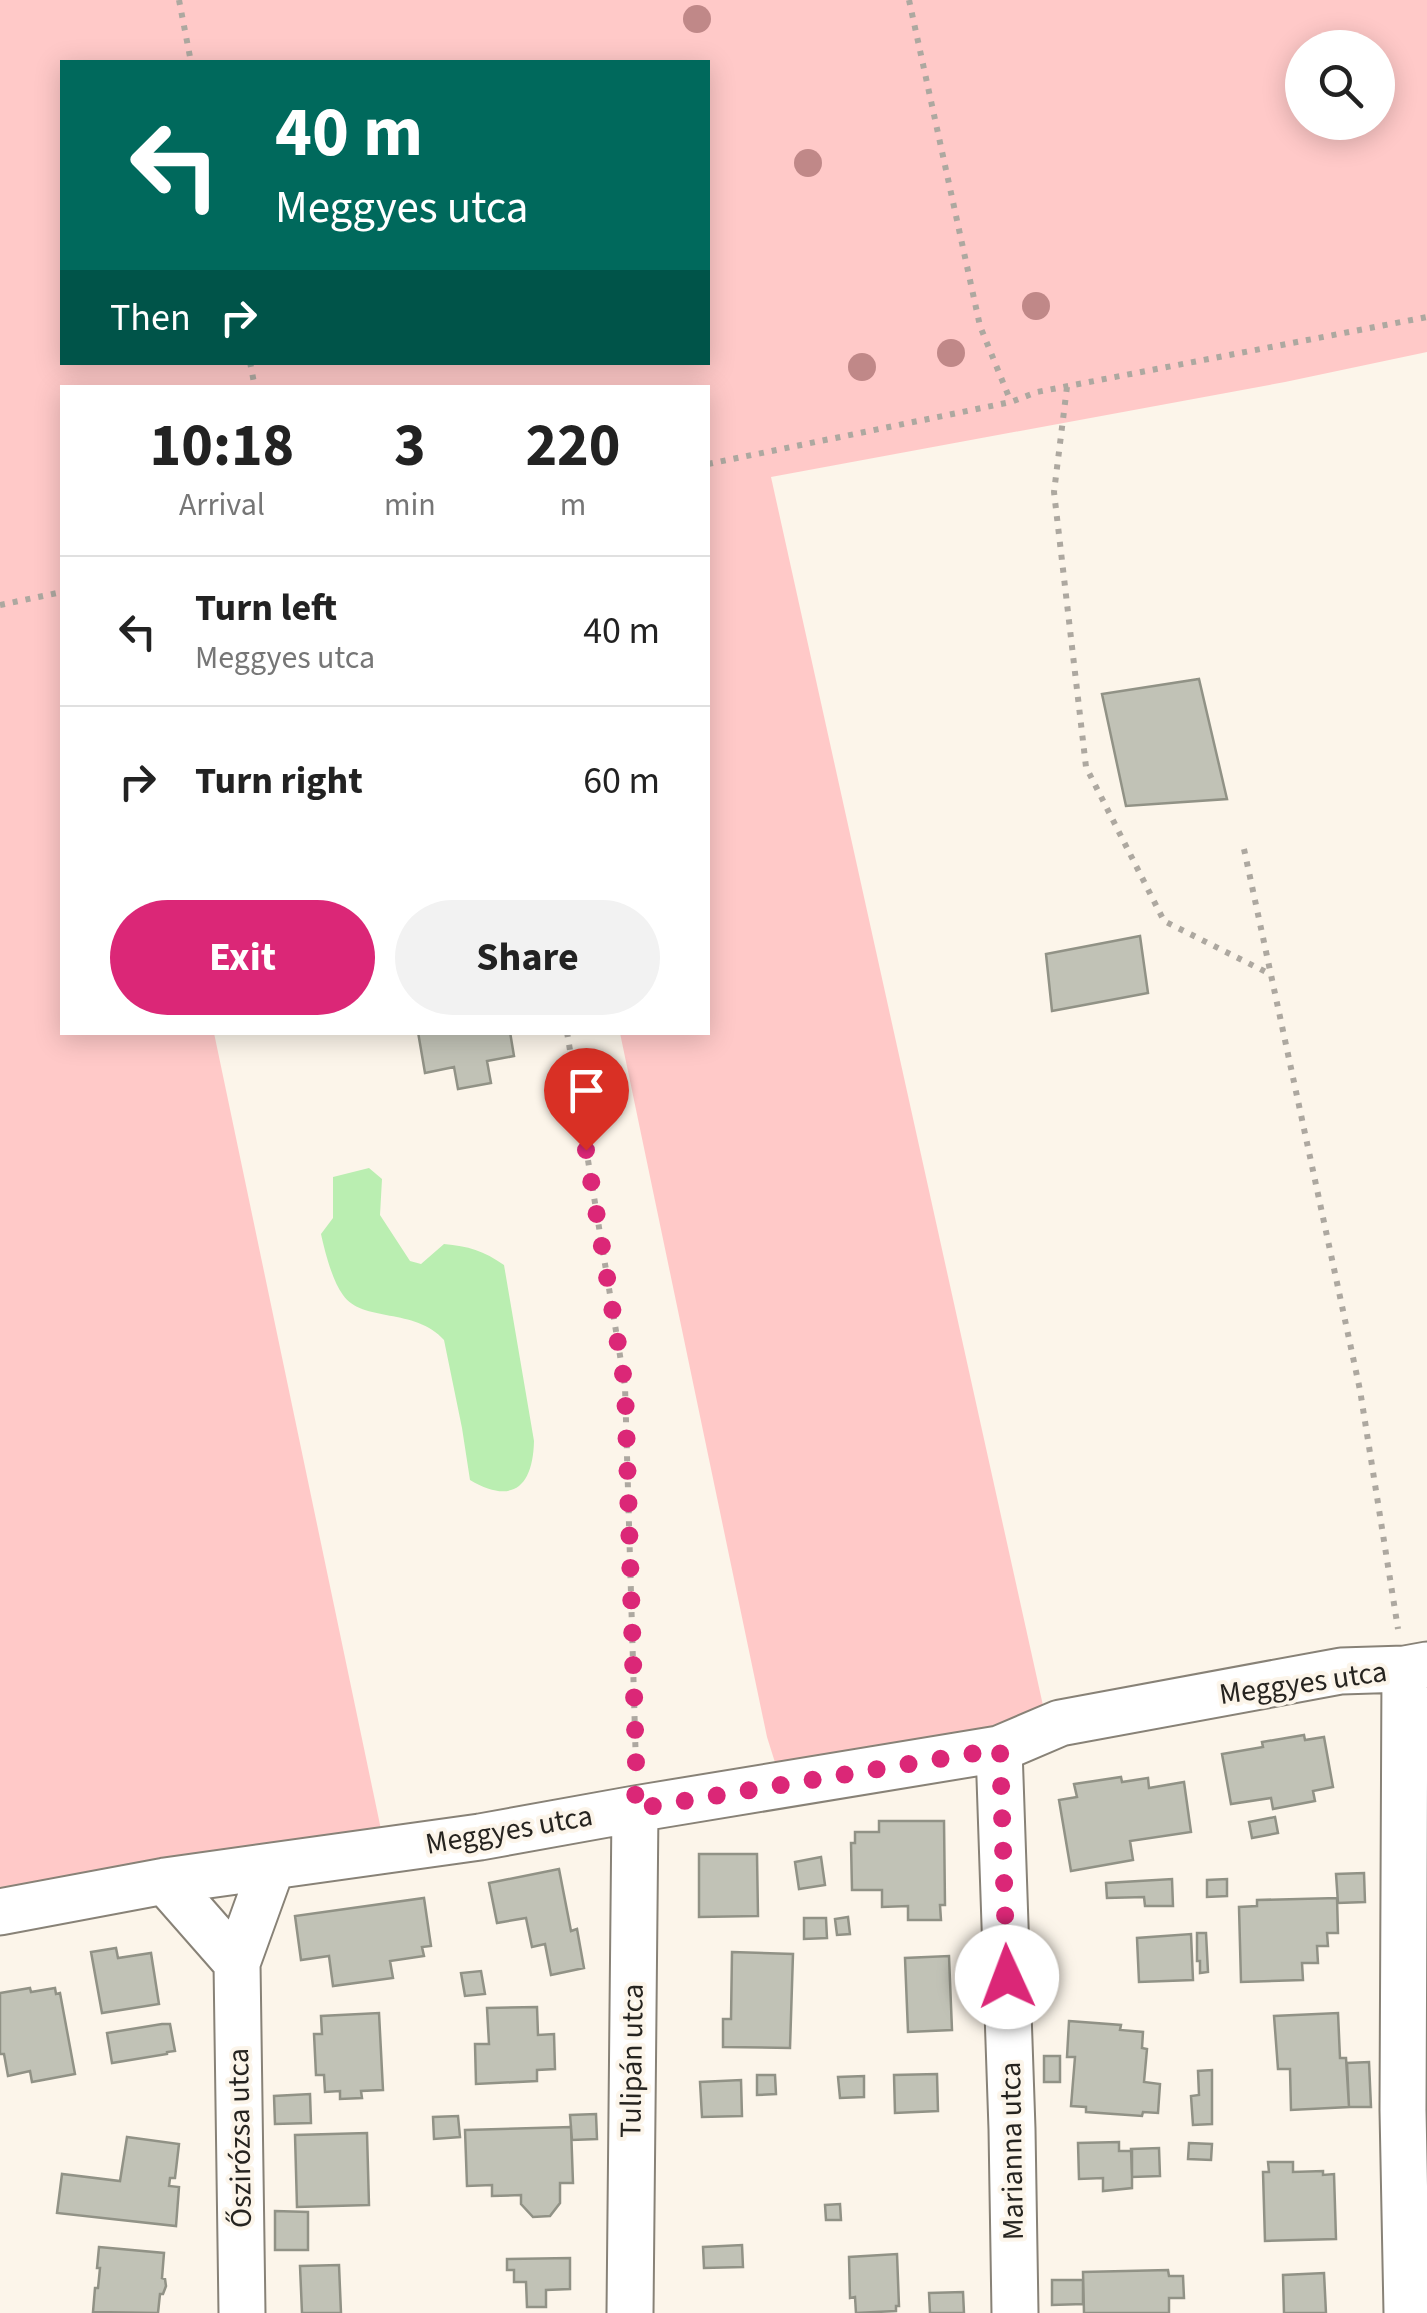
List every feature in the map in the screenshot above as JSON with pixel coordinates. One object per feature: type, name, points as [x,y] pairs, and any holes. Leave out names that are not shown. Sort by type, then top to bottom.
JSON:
[{"type":"street","name":"Meggyes utca","points":[[0,1912],[165,1880],[480,1837],[1000,1749],[1060,1723],[1341,1671],[1416,1668]]},
{"type":"street","points":[[1407,2313],[1403,2110],[1416,1668]]},
{"type":"street","name":"Marianna utca","points":[[1000,1749],[1012,2110],[1014,2313]]},
{"type":"street","name":"Tulipán utca","points":[[630,2313],[635,1809]]},
{"type":"street","name":"Őszirózsa utca","points":[[242,2313],[237,1963],[272,1866]]},
{"type":"street","points":[[165,1880],[237,1963]]},
{"type":"path","points":[[178,0],[191,60]]},
{"type":"path","points":[[909,0],[980,326],[1011,402]]},
{"type":"path","points":[[710,464],[1011,402],[1036,392],[1427,317]]},
{"type":"path","points":[[1067,387],[1054,492],[1086,767],[1164,921],[1271,974]]},
{"type":"path","points":[[0,605],[60,592]]},
{"type":"path","points":[[1244,849],[1416,1668]]},
{"type":"path","points":[[567,1035],[625,1386],[635,1809]]},
{"type":"shaded area","points":[[0,0],[1427,0],[1427,352],[771,477],[1044,1710],[1001,1734],[778,1772],[767,1737],[620,1035],[710,1035],[710,385],[60,385],[60,1035],[214,1035],[383,1839],[0,1910]]},
{"type":"shaded area","points":[[369,1168],[382,1179],[380,1215],[410,1261],[421,1264],[444,1244],[476,1250],[504,1265],[534,1441],[529,1470],[517,1487],[498,1491],[470,1480],[444,1340],[419,1323],[352,1304],[335,1282],[321,1234],[333,1218],[333,1177]]},
{"type":"building","points":[[1199,679],[1227,799],[1126,806],[1102,694]]},
{"type":"building","points":[[1140,936],[1148,993],[1052,1011],[1046,954]]},
{"type":"building","points":[[419,1035],[510,1035],[514,1056],[487,1061],[491,1083],[458,1089],[454,1067],[425,1073]]},
{"type":"building","points":[[1304,1735],[1305,1740],[1324,1737],[1333,1787],[1313,1791],[1315,1801],[1273,1809],[1271,1798],[1231,1804],[1222,1754]]},
{"type":"building","points":[[1121,1777],[1122,1782],[1148,1778],[1149,1788],[1184,1782],[1191,1832],[1130,1841],[1133,1860],[1071,1871],[1059,1800],[1077,1797],[1074,1784]]},
{"type":"building","points":[[1275,1817],[1278,1833],[1252,1838],[1249,1822]]},
{"type":"building","points":[[879,1821],[944,1821],[945,1905],[940,1905],[941,1920],[908,1920],[908,1906],[882,1907],[882,1890],[852,1890],[851,1843],[855,1843],[855,1832],[879,1832]]},
{"type":"building","points":[[699,1854],[757,1854],[758,1916],[699,1917]]},
{"type":"building","points":[[821,1857],[825,1885],[799,1889],[795,1862]]},
{"type":"building","points":[[559,1869],[571,1931],[577,1929],[584,1968],[551,1975],[545,1944],[532,1947],[526,1918],[497,1923],[489,1883]]},
{"type":"building","points":[[1364,1873],[1365,1902],[1338,1903],[1336,1874]]},
{"type":"building","points":[[1172,1879],[1173,1906],[1145,1906],[1144,1897],[1107,1898],[1106,1883]]},
{"type":"building","points":[[1227,1879],[1227,1896],[1207,1897],[1207,1880]]},
{"type":"building","points":[[424,1898],[431,1946],[422,1947],[424,1956],[390,1961],[393,1978],[333,1986],[329,1956],[301,1960],[295,1916]]},
{"type":"building","points":[[1337,1898],[1338,1933],[1327,1933],[1328,1946],[1317,1946],[1318,1963],[1302,1963],[1303,1980],[1241,1982],[1239,1907],[1257,1906],[1257,1900]]},
{"type":"building","points":[[848,1917],[850,1934],[837,1935],[835,1919]]},
{"type":"building","points":[[804,1918],[826,1918],[827,1938],[804,1939]]},
{"type":"building","points":[[1197,1933],[1206,1933],[1208,1972],[1200,1973]]},
{"type":"building","points":[[1191,1934],[1193,1980],[1139,1982],[1137,1938]]},
{"type":"building","points":[[116,1948],[118,1958],[151,1953],[159,2004],[102,2013],[91,1952]]},
{"type":"building","points":[[732,1952],[793,1954],[790,2048],[723,2047],[723,2019],[731,2019]]},
{"type":"building","points":[[949,1956],[952,2030],[908,2032],[905,1958]]},
{"type":"building","points":[[481,1971],[485,1994],[465,1996],[461,1973]]},
{"type":"building","points":[[30,1988],[31,1992],[55,1988],[56,1994],[60,1993],[75,2074],[32,2082],[30,2071],[8,2076],[4,2054],[0,2054],[0,1993]]},
{"type":"building","points":[[537,2007],[538,2035],[554,2034],[555,2069],[537,2070],[537,2081],[476,2084],[475,2044],[489,2044],[487,2008]]},
{"type":"building","points":[[379,2013],[383,2090],[361,2091],[362,2098],[340,2099],[340,2091],[325,2092],[324,2075],[316,2075],[314,2034],[322,2034],[321,2016]]},
{"type":"building","points":[[1338,2013],[1340,2058],[1346,2058],[1349,2107],[1291,2110],[1290,2069],[1278,2069],[1274,2016]]},
{"type":"building","points":[[1069,2021],[1121,2025],[1120,2030],[1143,2032],[1142,2048],[1147,2049],[1144,2082],[1160,2084],[1158,2113],[1143,2112],[1142,2116],[1086,2112],[1086,2107],[1071,2106],[1075,2057],[1067,2057]]},
{"type":"building","points":[[170,2024],[175,2051],[112,2063],[107,2033]]},
{"type":"building","points":[[1044,2056],[1060,2056],[1060,2082],[1044,2082]]},
{"type":"building","points":[[1369,2062],[1371,2107],[1349,2107],[1347,2063]]},
{"type":"building","points":[[1212,2070],[1212,2124],[1193,2125],[1191,2096],[1199,2095],[1198,2071]]},
{"type":"building","points":[[937,2074],[938,2111],[895,2113],[894,2075]]},
{"type":"building","points":[[757,2075],[775,2075],[776,2094],[757,2095]]},
{"type":"building","points":[[864,2076],[864,2097],[840,2098],[838,2077]]},
{"type":"building","points":[[741,2080],[742,2116],[702,2117],[700,2082]]},
{"type":"building","points":[[310,2094],[311,2123],[275,2124],[274,2096]]},
{"type":"building","points":[[596,2114],[597,2139],[572,2140],[570,2115]]},
{"type":"building","points":[[458,2116],[460,2137],[434,2139],[433,2117]]},
{"type":"building","points":[[571,2127],[573,2183],[560,2183],[560,2203],[550,2216],[533,2217],[521,2204],[521,2195],[492,2196],[492,2185],[467,2186],[465,2130]]},
{"type":"building","points":[[367,2133],[369,2205],[297,2207],[295,2135]]},
{"type":"building","points":[[127,2137],[179,2144],[175,2178],[170,2178],[169,2186],[179,2187],[176,2226],[57,2213],[62,2174],[120,2181]]},
{"type":"building","points":[[1119,2142],[1119,2151],[1132,2151],[1132,2188],[1103,2191],[1103,2178],[1079,2179],[1078,2143]]},
{"type":"building","points":[[1189,2143],[1212,2144],[1211,2160],[1188,2159]]},
{"type":"building","points":[[1159,2148],[1160,2176],[1132,2177],[1131,2149]]},
{"type":"building","points":[[1268,2162],[1293,2162],[1293,2172],[1334,2174],[1336,2239],[1265,2241],[1263,2172],[1269,2172]]},
{"type":"building","points":[[840,2204],[841,2220],[826,2220],[825,2205]]},
{"type":"building","points":[[275,2211],[308,2212],[308,2250],[275,2250]]},
{"type":"building","points":[[742,2245],[743,2267],[704,2268],[703,2247]]},
{"type":"building","points":[[99,2247],[164,2253],[162,2278],[166,2286],[160,2294],[158,2313],[93,2312]]},
{"type":"building","points":[[897,2254],[896,2311],[856,2313],[855,2297],[850,2298],[849,2257]]},
{"type":"building","points":[[570,2258],[570,2289],[546,2290],[546,2307],[527,2307],[526,2282],[514,2282],[514,2270],[507,2270],[507,2259]]},
{"type":"building","points":[[339,2265],[341,2313],[302,2313],[300,2266]]},
{"type":"building","points":[[1168,2270],[1169,2276],[1183,2276],[1184,2298],[1169,2298],[1169,2313],[1084,2313],[1083,2272]]},
{"type":"building","points":[[1324,2273],[1326,2313],[1284,2313],[1283,2275]]},
{"type":"building","points":[[1052,2280],[1083,2280],[1083,2304],[1052,2305]]},
{"type":"building","points":[[963,2292],[964,2313],[930,2313],[929,2293]]},
{"type":"route","points":[[586,1150],[625,1386],[635,1809],[1000,1749],[1007,1977]]}]
